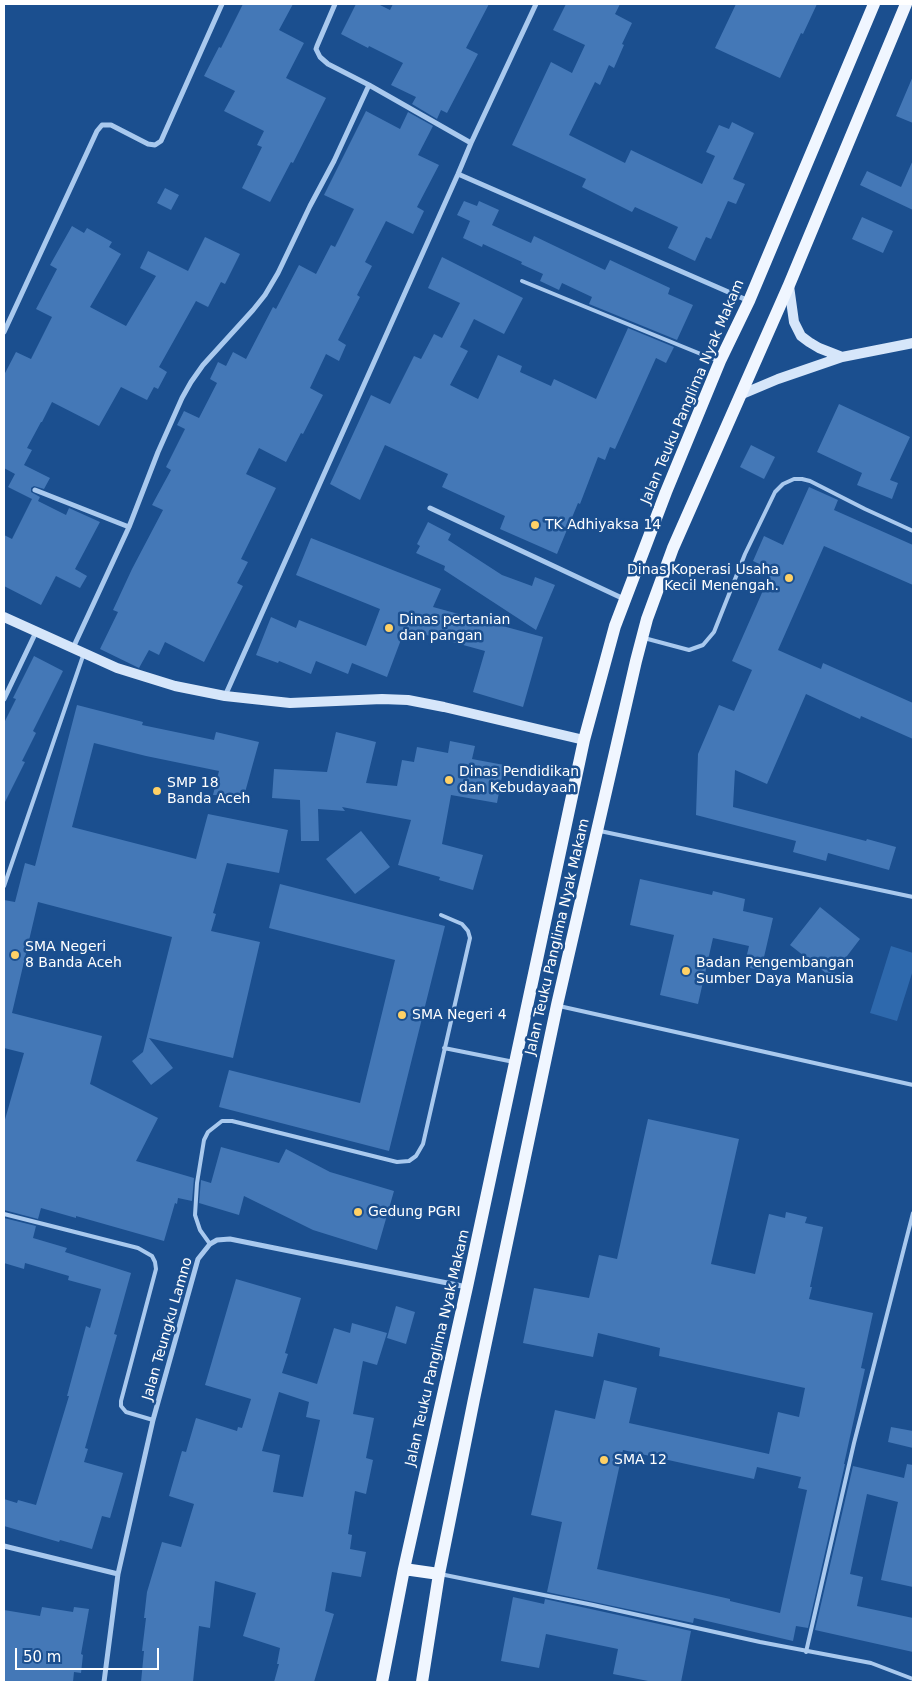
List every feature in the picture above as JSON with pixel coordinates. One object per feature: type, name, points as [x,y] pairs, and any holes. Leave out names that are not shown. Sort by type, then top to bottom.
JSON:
[{"type":"main road","name":"Jalan Teuku Panglima Nyak Makam","points":[[382,1682],[404,1568],[516,1063],[584,740],[615,626],[666,492],[720,362],[749,301],[874,4]]},
{"type":"main road","name":"Jalan Teuku Panglima Nyak Makam","points":[[422,1682],[439,1574],[476,1389],[557,1005],[642,637],[672,548],[789,284],[906,4]]},
{"type":"main road","points":[[404,1568],[439,1574]]},
{"type":"street","points":[[4,332],[97,131],[102,125],[111,125],[148,144],[155,145],[161,141],[222,4]]},
{"type":"street","points":[[335,4],[316,49],[320,57],[328,64],[370,85],[471,143]]},
{"type":"street","points":[[224,696],[471,143],[536,4]]},
{"type":"street","points":[[72,648],[129,527],[158,452],[182,398],[203,365],[265,295],[334,161],[370,85]]},
{"type":"street","points":[[458,174],[749,301]]},
{"type":"street","points":[[789,284],[791,308],[796,329],[809,342],[842,357]]},
{"type":"street","points":[[740,395],[778,379],[842,357],[913,343]]},
{"type":"street","points":[[35,490],[129,527]]},
{"type":"street","points":[[430,508],[625,599]]},
{"type":"street","points":[[4,617],[117,668],[176,686],[224,696],[290,703],[382,699],[408,700],[444,706],[584,740]]},
{"type":"street","points":[[4,699],[36,632]]},
{"type":"street","name":"Jalan Teungku Lamno","points":[[104,1682],[118,1574],[153,1420],[198,1260],[210,1244],[217,1240],[230,1239],[467,1287]]},
{"type":"street","points":[[4,1546],[118,1574]]},
{"type":"lane","points":[[522,281],[720,362]]},
{"type":"lane","points":[[642,637],[689,650],[703,645],[714,632],[745,554],[775,492],[784,484],[794,480],[810,481],[913,531]]},
{"type":"lane","points":[[4,886],[84,653]]},
{"type":"lane","points":[[598,830],[913,895]]},
{"type":"lane","points":[[210,1244],[200,1230],[195,1215],[197,1183],[204,1140],[208,1132],[222,1121],[232,1121],[397,1162],[409,1161],[416,1156],[422,1144],[470,938],[468,931],[462,924],[441,915]]},
{"type":"lane","points":[[557,1005],[913,1085]]},
{"type":"lane","points":[[444,1048],[516,1063]]},
{"type":"lane","points":[[806,1652],[854,1443],[913,1213]]},
{"type":"lane","points":[[4,1214],[138,1248],[152,1256],[156,1269],[121,1406],[126,1412],[153,1420]]},
{"type":"lane","points":[[439,1574],[593,1605],[806,1652],[871,1662],[913,1678]]},
{"type":"shaded area","points":[[891,946],[913,953],[913,970],[897,1021],[870,1013]]},
{"type":"building","points":[[243,4],[293,4],[279,30],[304,43],[286,78],[326,98],[293,163],[291,162],[270,202],[242,188],[262,147],[257,145],[264,131],[224,111],[235,91],[204,76],[219,47],[221,48]]},
{"type":"building","points":[[356,4],[378,4],[390,10],[393,4],[489,4],[466,48],[478,54],[447,113],[441,110],[437,119],[412,104],[416,97],[391,85],[403,63],[341,34]]},
{"type":"building","points":[[566,4],[620,4],[615,14],[632,23],[614,68],[609,65],[600,85],[595,82],[569,135],[625,163],[631,150],[702,184],[715,156],[706,152],[719,125],[729,129],[732,122],[754,133],[733,179],[745,184],[736,204],[728,201],[711,239],[706,237],[695,261],[668,248],[678,227],[635,207],[632,212],[582,187],[586,179],[512,145],[551,62],[572,73],[585,45],[553,30]]},
{"type":"building","points":[[736,4],[817,4],[780,78],[715,48]]},
{"type":"building","points":[[913,76],[913,123],[896,116]]},
{"type":"building","points":[[366,111],[400,129],[408,112],[433,126],[418,155],[439,165],[417,207],[424,211],[413,234],[386,221],[365,262],[372,266],[357,295],[360,297],[338,340],[346,345],[339,361],[326,354],[310,388],[323,395],[286,462],[259,448],[246,474],[276,488],[241,559],[248,562],[237,583],[243,586],[204,662],[165,642],[159,655],[149,650],[139,668],[100,649],[118,612],[113,610],[163,510],[152,505],[171,470],[166,467],[185,429],[177,425],[184,411],[199,418],[217,383],[210,379],[218,362],[226,366],[233,352],[246,359],[273,307],[276,309],[299,265],[316,274],[331,245],[335,247],[354,209],[324,195]]},
{"type":"building","points":[[913,160],[913,210],[860,185],[867,171],[901,187]]},
{"type":"building","points":[[165,188],[179,195],[171,210],[157,203]]},
{"type":"building","points":[[464,201],[477,206],[479,201],[499,210],[492,225],[531,243],[534,236],[605,270],[610,260],[670,288],[668,294],[693,305],[677,340],[589,304],[592,297],[562,283],[559,290],[540,281],[543,274],[521,264],[522,262],[483,244],[482,247],[463,238],[470,221],[457,215]]},
{"type":"building","points":[[862,217],[893,231],[883,253],[852,239]]},
{"type":"building","points":[[72,226],[84,233],[87,228],[112,242],[109,247],[121,254],[90,307],[126,326],[156,276],[140,268],[148,251],[188,271],[205,237],[240,254],[225,284],[221,282],[208,307],[196,301],[159,367],[167,372],[158,389],[154,387],[147,400],[121,387],[99,426],[52,402],[27,448],[32,450],[24,465],[50,478],[44,489],[34,486],[31,488],[31,492],[40,497],[38,501],[66,515],[69,508],[100,522],[75,569],[87,576],[80,588],[56,576],[41,605],[4,586],[4,535],[12,539],[32,499],[8,487],[15,474],[4,468],[4,375],[16,352],[31,359],[52,317],[36,309],[57,269],[50,265]]},
{"type":"building","points":[[442,257],[523,298],[504,334],[474,319],[460,347],[468,351],[450,385],[478,399],[498,355],[522,366],[520,372],[551,386],[554,379],[596,399],[628,328],[674,347],[666,363],[656,358],[615,449],[610,447],[605,460],[598,457],[580,504],[578,503],[557,554],[500,529],[505,516],[442,487],[448,474],[385,445],[360,500],[330,484],[371,395],[390,404],[414,356],[421,359],[434,334],[442,338],[460,303],[428,288]]},
{"type":"building","points":[[839,404],[910,437],[890,480],[898,483],[892,499],[857,485],[862,473],[817,452]]},
{"type":"building","points":[[751,445],[775,457],[764,479],[740,467]]},
{"type":"building","points":[[809,487],[838,500],[834,510],[913,545],[913,585],[824,546],[778,650],[821,669],[823,663],[913,703],[913,739],[861,716],[860,719],[806,694],[767,784],[735,770],[733,807],[896,847],[889,870],[828,853],[826,861],[793,852],[796,841],[696,815],[698,754],[719,705],[734,711],[752,670],[732,661],[772,570],[753,561],[764,536],[783,545]]},
{"type":"building","points":[[428,522],[451,534],[448,540],[502,575],[532,586],[535,577],[555,585],[536,630],[444,570],[445,566],[416,553],[420,546],[417,544]]},
{"type":"building","points":[[311,538],[441,589],[433,607],[543,637],[523,707],[473,692],[485,651],[405,629],[387,677],[352,663],[348,674],[316,661],[311,674],[279,661],[278,663],[256,655],[271,617],[296,628],[299,620],[366,646],[380,609],[296,575]]},
{"type":"building","points":[[34,656],[63,671],[33,731],[36,733],[22,761],[25,762],[4,804],[4,723],[16,699],[13,698]]},
{"type":"building","points":[[77,705],[143,722],[142,725],[214,740],[216,732],[259,742],[244,796],[213,795],[219,771],[94,743],[72,827],[196,859],[208,814],[288,830],[279,873],[227,863],[213,913],[216,914],[211,931],[260,942],[233,1058],[149,1038],[173,1068],[151,1085],[132,1061],[143,1052],[172,937],[38,902],[12,1013],[102,1036],[90,1084],[158,1118],[136,1161],[194,1178],[192,1201],[178,1198],[164,1241],[41,1208],[38,1219],[4,1210],[4,1123],[24,1053],[4,1048],[4,900],[15,902],[25,863],[35,866]]},
{"type":"building","points":[[336,732],[376,742],[366,783],[397,786],[402,760],[414,762],[417,747],[448,753],[450,741],[475,746],[472,759],[504,765],[497,803],[451,795],[442,844],[483,855],[473,890],[439,880],[440,877],[398,865],[411,820],[342,807],[345,811],[318,809],[319,841],[301,841],[300,800],[272,798],[274,769],[327,772]]},
{"type":"building","points":[[361,831],[390,867],[355,894],[326,859]]},
{"type":"building","points":[[640,879],[712,895],[713,891],[745,899],[743,911],[773,918],[761,970],[744,967],[749,946],[713,938],[698,1004],[660,995],[674,935],[630,925]]},
{"type":"building","name":"SMA Negeri 4","points":[[280,884],[445,926],[389,1151],[219,1107],[229,1070],[360,1103],[395,960],[269,928]]},
{"type":"building","points":[[820,907],[860,939],[831,977],[790,945]]},
{"type":"building","points":[[648,1119],[739,1139],[711,1264],[755,1274],[769,1214],[785,1218],[786,1212],[807,1217],[805,1223],[823,1227],[809,1299],[873,1313],[861,1368],[865,1369],[808,1628],[796,1626],[793,1641],[694,1618],[693,1623],[547,1592],[562,1522],[531,1515],[555,1410],[595,1419],[604,1380],[637,1388],[629,1423],[769,1454],[778,1412],[799,1417],[805,1388],[659,1356],[660,1348],[598,1333],[593,1357],[523,1343],[534,1288],[589,1298],[599,1255],[617,1259]],"holes":[[[623,1450],[754,1479],[757,1467],[801,1477],[798,1488],[807,1490],[780,1613],[730,1601],[730,1599],[597,1569]]]},
{"type":"building","points":[[221,1147],[279,1163],[286,1149],[330,1172],[394,1191],[377,1250],[313,1230],[244,1196],[239,1215],[199,1203],[201,1180],[211,1183]]},
{"type":"building","points":[[4,1218],[36,1226],[33,1238],[67,1248],[65,1252],[131,1273],[114,1334],[117,1335],[85,1448],[88,1449],[84,1462],[123,1473],[110,1518],[102,1516],[92,1549],[60,1540],[59,1542],[4,1526],[4,1499],[17,1503],[18,1500],[36,1505],[69,1396],[67,1396],[86,1326],[90,1328],[101,1289],[68,1280],[69,1276],[25,1263],[24,1269],[4,1263]]},
{"type":"building","points":[[236,1279],[301,1298],[285,1353],[288,1354],[282,1373],[317,1384],[334,1328],[350,1333],[352,1323],[387,1333],[377,1365],[363,1361],[353,1414],[374,1418],[366,1458],[373,1460],[366,1494],[355,1491],[348,1534],[352,1535],[350,1549],[366,1552],[361,1577],[332,1572],[325,1611],[334,1614],[314,1682],[274,1682],[279,1664],[277,1664],[280,1648],[243,1636],[256,1593],[215,1581],[210,1628],[199,1626],[193,1682],[141,1682],[147,1592],[162,1542],[181,1547],[194,1504],[169,1496],[182,1451],[186,1452],[196,1418],[237,1431],[238,1427],[242,1428],[251,1399],[205,1385]],"holes":[[[279,1392],[309,1402],[306,1417],[320,1420],[303,1497],[273,1492],[280,1455],[262,1451]]]},
{"type":"building","points":[[396,1306],[415,1312],[406,1344],[387,1338]]},
{"type":"building","points":[[891,1427],[913,1431],[913,1448],[888,1442]]},
{"type":"building","points":[[907,1464],[913,1465],[913,1587],[881,1580],[898,1502],[867,1494],[850,1574],[863,1577],[857,1606],[913,1618],[913,1652],[815,1630],[853,1466],[904,1478]]},
{"type":"building","points":[[513,1597],[544,1604],[545,1599],[691,1631],[681,1682],[653,1682],[613,1674],[618,1649],[546,1634],[539,1668],[501,1661]]},
{"type":"building","points":[[42,1607],[73,1612],[74,1607],[89,1609],[81,1654],[83,1655],[81,1673],[74,1672],[73,1682],[4,1682],[4,1610],[40,1616]]},
{"type":"place","name":"TK Adhiyaksa 14","points":[[535,525]]},
{"type":"place","name":"Dinas Koperasi Usaha Kecil Menengah.","points":[[789,578]]},
{"type":"place","name":"Dinas pertanian dan pangan","points":[[389,628]]},
{"type":"place","name":"Dinas Pendidikan dan Kebudayaan","points":[[449,780]]},
{"type":"place","name":"SMP 18 Banda Aceh","points":[[157,791]]},
{"type":"place","name":"SMA Negeri 8 Banda Aceh","points":[[15,955]]},
{"type":"place","name":"Badan Pengembangan Sumber Daya Manusia","points":[[686,971]]},
{"type":"place","name":"SMA Negeri 4","points":[[402,1015]]},
{"type":"place","name":"Gedung PGRI","points":[[358,1212]]},
{"type":"place","name":"SMA 12","points":[[604,1460]]}]
